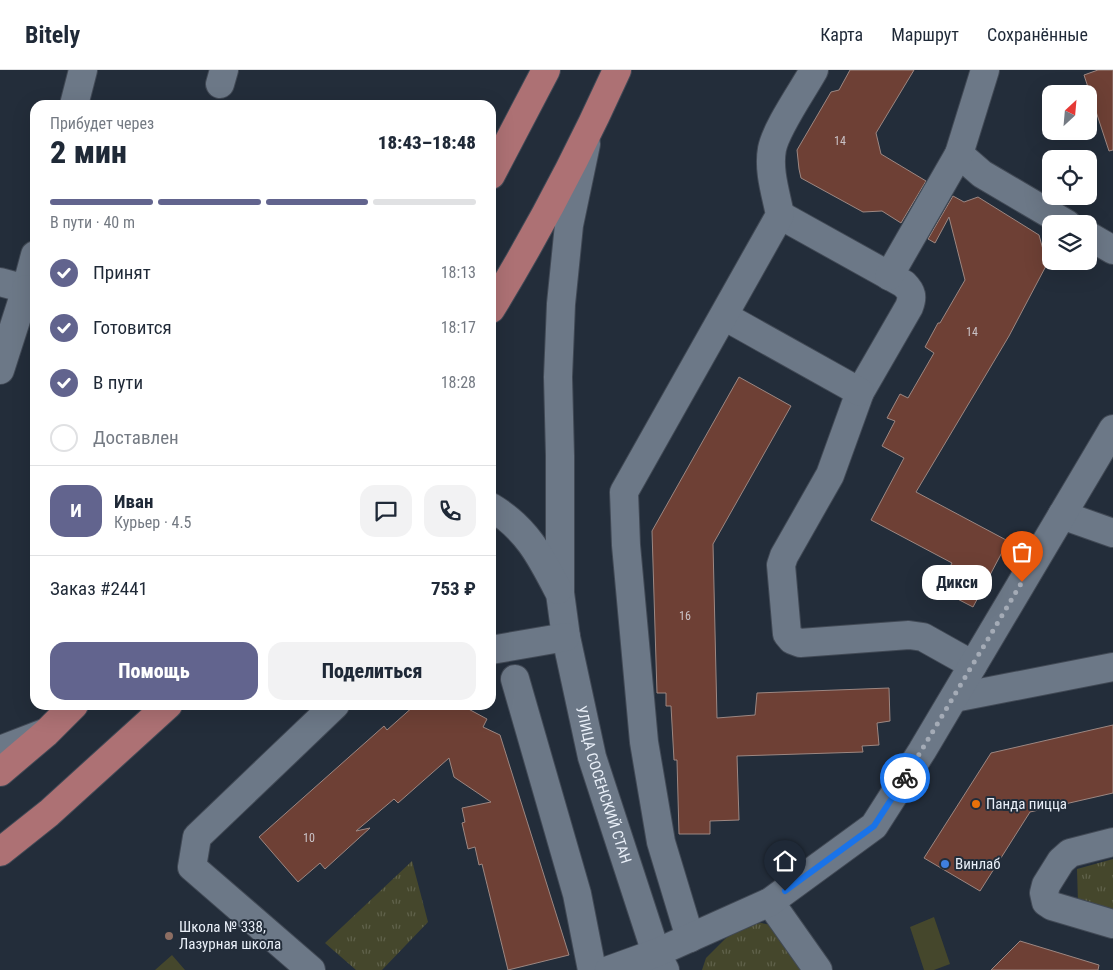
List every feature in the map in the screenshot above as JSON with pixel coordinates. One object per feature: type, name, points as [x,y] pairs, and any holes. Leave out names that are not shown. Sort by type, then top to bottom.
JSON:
[{"type":"main road","points":[[496,165],[546,70]]},
{"type":"main road","points":[[496,301],[517,267],[588,134],[617,70]]},
{"type":"main road","points":[[0,772],[46,733],[69,710]]},
{"type":"main road","points":[[0,852],[49,813],[162,710]]},
{"type":"street","points":[[75,100],[83,70]]},
{"type":"street","points":[[690,938],[661,842],[644,742],[626,545],[624,492],[780,215],[772,176],[772,150],[776,137],[814,70]]},
{"type":"street","points":[[889,276],[959,154],[985,70]]},
{"type":"street","points":[[560,593],[558,377],[561,304],[570,226],[588,134]]},
{"type":"street","points":[[959,154],[982,174],[1052,215]]},
{"type":"street","points":[[780,215],[904,284],[910,290],[912,298],[909,307],[860,392],[830,475],[784,556],[781,565],[787,634],[792,640],[800,643],[909,635],[923,637],[973,665]]},
{"type":"street","points":[[1097,241],[1113,250]]},
{"type":"street","points":[[0,370],[30,274]]},
{"type":"street","points":[[0,282],[26,289]]},
{"type":"street","points":[[724,316],[860,392]]},
{"type":"street","points":[[609,970],[661,962],[690,938],[770,902],[874,826],[954,698],[1113,429]]},
{"type":"street","points":[[496,510],[514,522],[531,540],[560,593]]},
{"type":"street","points":[[1062,515],[1113,533]]},
{"type":"street","name":"УЛИЦА СОСЕНСКИЙ СТАН","points":[[560,593],[566,637],[592,757],[661,962]]},
{"type":"street","points":[[496,649],[566,637]]},
{"type":"street","points":[[954,698],[1113,667]]},
{"type":"street","points":[[515,679],[577,894],[592,970]]},
{"type":"street","points":[[311,970],[192,867],[197,837],[330,710]]},
{"type":"street","points":[[0,750],[46,733]]},
{"type":"street","points":[[1113,842],[1070,853],[1061,861],[1046,885],[1044,893],[1046,902],[1052,906],[1113,924]]},
{"type":"street","points":[[770,902],[818,970]]},
{"type":"green space","points":[[1113,859],[1113,909],[1078,903],[1077,869]]},
{"type":"green space","points":[[412,861],[428,922],[382,970],[356,970],[325,943]]},
{"type":"green space","points":[[934,917],[950,964],[934,970],[924,970],[910,927]]},
{"type":"green space","points":[[761,923],[777,926],[803,970],[702,970],[706,958],[725,939],[745,925]]},
{"type":"green space","points":[[172,955],[185,970],[155,970]]},
{"type":"building","points":[[850,70],[914,70],[876,133],[881,154],[926,181],[901,223],[882,211],[863,212],[801,178],[797,150],[831,92],[839,90]]},
{"type":"building","points":[[1098,70],[1113,70],[1113,150],[1109,151],[1098,118],[1098,85],[1087,85],[1084,75]]},
{"type":"building","points":[[953,196],[964,202],[978,197],[1039,235],[1042,246],[1042,270],[1044,270],[1009,336],[916,492],[1008,541],[973,607],[938,589],[952,563],[871,520],[904,458],[882,446],[895,421],[887,418],[900,394],[908,398],[934,353],[925,347],[965,280],[949,217],[935,243],[928,239]]},
{"type":"building","points":[[739,377],[791,406],[713,544],[717,718],[755,715],[757,693],[889,688],[890,721],[877,723],[879,745],[862,746],[863,752],[737,756],[739,820],[710,821],[710,834],[679,834],[677,760],[674,760],[671,706],[666,706],[666,693],[657,693],[652,531]]},
{"type":"building","points":[[409,710],[470,710],[487,719],[483,727],[500,735],[569,955],[508,970],[482,864],[479,865],[475,847],[468,849],[462,823],[465,822],[462,808],[491,802],[454,777],[449,758],[398,803],[394,799],[356,831],[370,828],[325,869],[320,863],[298,882],[259,837],[384,726],[387,730]]},
{"type":"building","points":[[1113,725],[1113,793],[1030,812],[980,891],[924,858],[991,753]]},
{"type":"building","points":[[1020,941],[1099,965],[1098,970],[991,970]]},
{"type":"way so far","points":[[905,778],[1022,582]]},
{"type":"place","name":"Дикси","points":[[1022,582]]},
{"type":"place","name":"Панда пицца","points":[[976,804]]},
{"type":"place","name":"Винлаб","points":[[945,864]]},
{"type":"place","name":"Школа № 338, Лазурная школа","points":[[169,936]]},
{"type":"route","points":[[785,891],[874,826],[905,778]]}]
